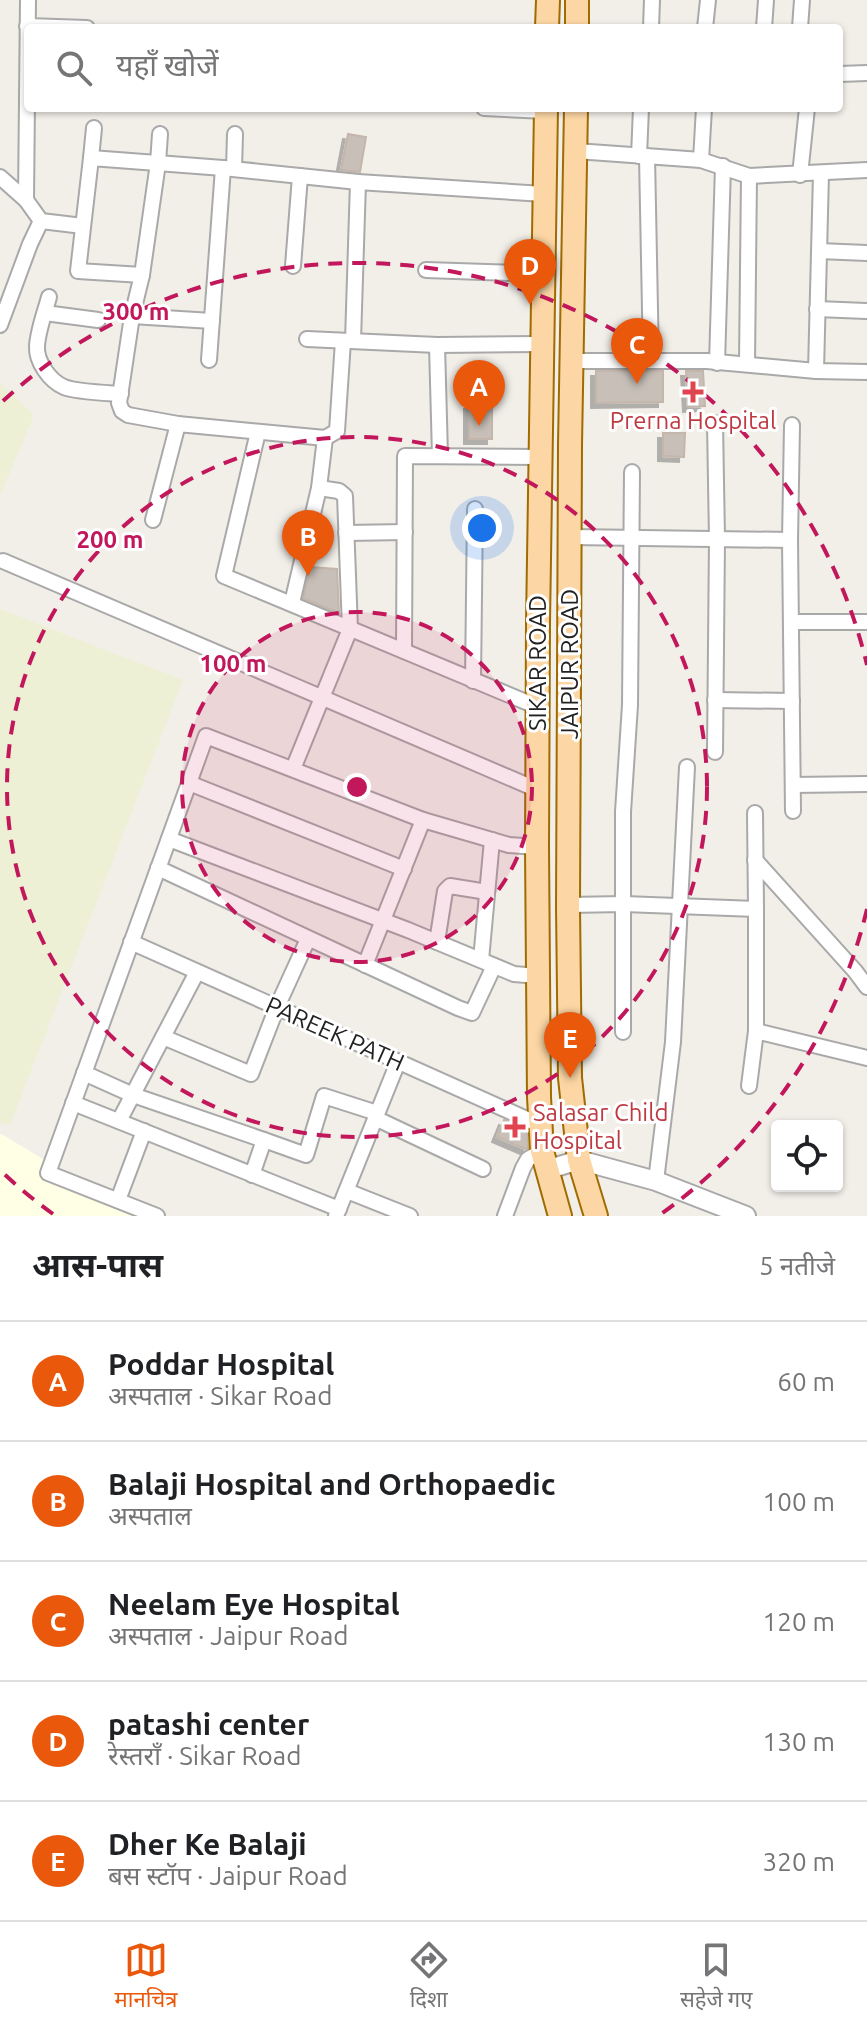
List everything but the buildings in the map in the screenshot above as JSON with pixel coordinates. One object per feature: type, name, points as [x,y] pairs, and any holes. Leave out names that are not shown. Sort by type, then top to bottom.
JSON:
[{"type":"main road","points":[[547,24],[548,0]]},
{"type":"main road","points":[[577,0],[577,24]]},
{"type":"main road","name":"SIKAR ROAD","points":[[546,112],[540,457],[538,976],[540,1125],[544,1161],[560,1216]]},
{"type":"main road","name":"JAIPUR ROAD","points":[[576,112],[571,361],[570,1078],[579,1160],[596,1216]]},
{"type":"street","points":[[27,24],[28,0]]},
{"type":"street","points":[[651,24],[652,0]]},
{"type":"street","points":[[705,24],[708,0]]},
{"type":"street","points":[[764,24],[766,0]]},
{"type":"street","points":[[800,24],[802,0]]},
{"type":"street","points":[[843,74],[867,73]]},
{"type":"street","points":[[26,200],[27,112]]},
{"type":"street","points":[[641,112],[651,361]]},
{"type":"street","points":[[701,160],[704,112]]},
{"type":"street","points":[[800,175],[807,112]]},
{"type":"street","points":[[94,128],[78,271],[142,275]]},
{"type":"street","points":[[160,134],[142,275],[132,316],[121,394],[120,408],[128,415],[178,424],[325,438],[337,431],[348,341],[358,182]]},
{"type":"street","points":[[209,360],[228,168],[235,134]]},
{"type":"street","points":[[576,151],[701,160],[749,176],[867,170]]},
{"type":"street","points":[[91,158],[358,182],[544,194]]},
{"type":"street","points":[[717,363],[723,166]]},
{"type":"street","points":[[816,371],[821,174]]},
{"type":"street","points":[[293,266],[300,176]]},
{"type":"street","points":[[747,363],[749,176]]},
{"type":"street","points":[[0,177],[26,200],[41,221],[83,226]]},
{"type":"street","points":[[0,325],[41,221]]},
{"type":"street","points":[[819,251],[867,253]]},
{"type":"street","points":[[426,270],[543,274]]},
{"type":"street","points":[[0,275],[14,286]]},
{"type":"street","points":[[49,297],[37,346],[39,359],[55,381],[65,388],[121,394]]},
{"type":"street","points":[[817,309],[866,311]]},
{"type":"street","points":[[45,313],[98,320]]},
{"type":"street","points":[[132,316],[212,321]]},
{"type":"street","points":[[307,339],[437,345],[542,344]]},
{"type":"street","points":[[437,345],[440,456]]},
{"type":"street","points":[[571,361],[707,361],[816,371],[867,372]]},
{"type":"street","points":[[715,423],[715,752]]},
{"type":"street","points":[[153,520],[178,424]]},
{"type":"street","points":[[792,425],[793,811]]},
{"type":"street","points":[[258,432],[224,576],[538,707]]},
{"type":"street","points":[[292,603],[319,488],[325,438]]},
{"type":"street","points":[[404,651],[405,456],[540,457]]},
{"type":"street","points":[[623,1032],[623,812],[631,662],[632,472]]},
{"type":"street","points":[[293,769],[350,629],[345,496],[339,491],[319,488]]},
{"type":"street","points":[[473,681],[475,509]]},
{"type":"street","points":[[346,533],[405,532]]},
{"type":"street","points":[[571,537],[790,540]]},
{"type":"street","points":[[3,561],[538,790]]},
{"type":"street","points":[[791,622],[867,622]]},
{"type":"street","points":[[715,700],[792,701]]},
{"type":"street","points":[[157,1216],[48,1173],[206,736],[423,820],[509,845],[537,847]]},
{"type":"street","points":[[656,1181],[673,1042],[687,767]]},
{"type":"street","points":[[189,783],[404,869]]},
{"type":"street","points":[[793,785],[867,784]]},
{"type":"street","points":[[749,1086],[756,1031],[755,813]]},
{"type":"street","points":[[365,965],[423,820]]},
{"type":"street","points":[[169,839],[514,974],[538,976]]},
{"type":"street","points":[[158,868],[472,1013],[487,963],[487,892],[492,840]]},
{"type":"street","points":[[755,860],[867,987]]},
{"type":"street","points":[[437,942],[445,891],[450,886],[487,892]]},
{"type":"street","points":[[568,905],[756,909]]},
{"type":"street","points":[[163,1037],[251,1074],[308,939]]},
{"type":"street","name":"PAREEK PATH","points":[[131,942],[540,1125]]},
{"type":"street","points":[[119,1121],[197,972]]},
{"type":"street","points":[[756,1031],[867,1058]]},
{"type":"street","points":[[73,1103],[337,1213],[398,1062]]},
{"type":"street","points":[[84,1073],[133,1095],[306,1155],[324,1096],[376,1116],[483,1169]]},
{"type":"street","points":[[118,1200],[144,1131]]},
{"type":"street","points":[[252,1175],[264,1140]]},
{"type":"street","points":[[505,1216],[528,1159],[579,1160],[656,1181],[746,1216]]},
{"type":"street","points":[[347,1191],[410,1216]]},
{"type":"shaded area","points":[[0,383],[34,415],[0,496]]},
{"type":"shaded area","points":[[0,609],[183,680],[10,1125],[0,1123]]},
{"type":"shaded area","points":[[0,1134],[3,1135],[138,1216],[0,1216]]},
{"type":"place","name":"patashi center","points":[[530,305]]},
{"type":"place","name":"Neelam Eye Hospital","points":[[637,384]]},
{"type":"place","name":"Prerna Hospital","points":[[693,392]]},
{"type":"place","name":"Poddar Hospital","points":[[479,426]]},
{"type":"place","name":"Balaji Hospital and Orthopaedic","points":[[308,576]]},
{"type":"place","name":"Dher Ke Balaji","points":[[570,1078]]},
{"type":"place","name":"Salasar Child Hospital","points":[[515,1127]]}]
